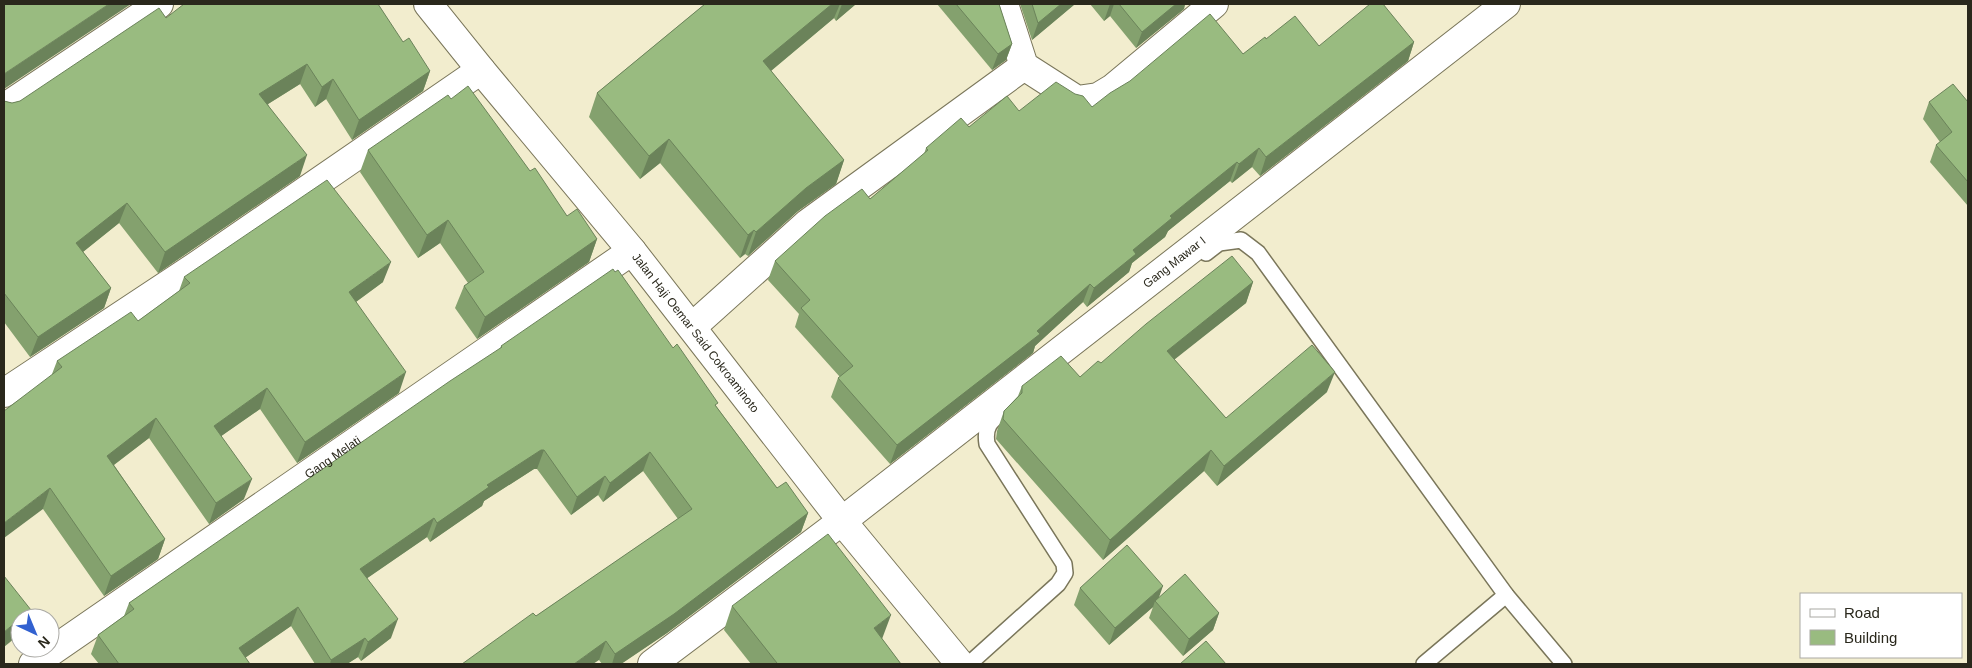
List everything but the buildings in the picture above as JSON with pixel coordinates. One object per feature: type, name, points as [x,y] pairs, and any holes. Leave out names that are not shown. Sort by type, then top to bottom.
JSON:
[{"type":"street","points":[[4,108],[159,4]]},
{"type":"street","name":"Jalan Haji Oemar Said Cokroaminoto","points":[[428,4],[632,251],[842,521],[960,664]]},
{"type":"street","points":[[1004,4],[1024,66],[1077,100],[1098,97],[1113,88],[1214,4]]},
{"type":"street","name":"Gang Mawar I","points":[[652,664],[842,521],[1506,4]]},
{"type":"street","points":[[692,327],[808,224],[1024,66]]},
{"type":"street","points":[[4,393],[199,264],[481,70]]},
{"type":"street","name":"Gang Melati","points":[[33,664],[632,251]]},
{"type":"lane","points":[[969,664],[1058,584],[1065,573],[1064,564],[987,444],[985,432],[990,423],[1219,243],[1240,240],[1258,252],[1506,596],[1564,664]]},
{"type":"lane","points":[[1424,664],[1506,596]]}]
